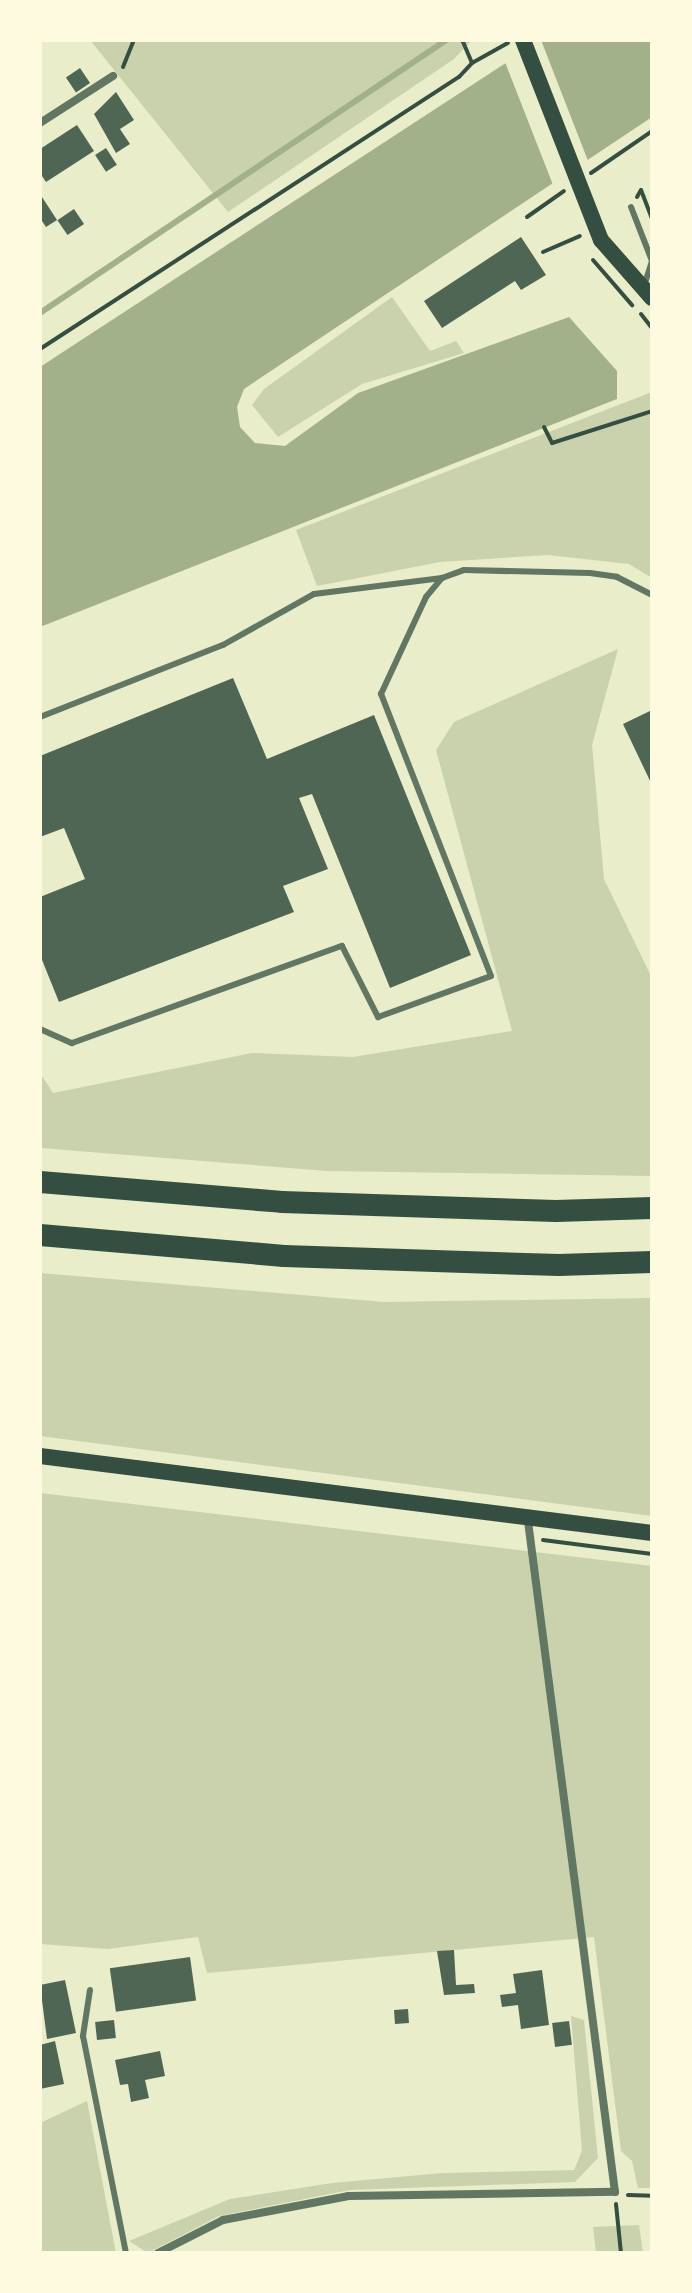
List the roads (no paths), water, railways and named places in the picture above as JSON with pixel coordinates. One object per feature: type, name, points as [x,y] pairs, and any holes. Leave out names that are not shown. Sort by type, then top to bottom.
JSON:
[{"type":"highway","points":[[40,1182],[282,1202],[556,1211],[652,1208]]},
{"type":"highway","points":[[40,1235],[284,1256],[559,1265],[652,1262]]},
{"type":"main road","points":[[523,40],[601,240],[648,294]]},
{"type":"main road","points":[[40,1456],[528,1521],[652,1533]]},
{"type":"street","points":[[40,123],[113,76]]},
{"type":"street","points":[[158,2253],[223,2220],[349,2196],[615,2192],[528,1521]]},
{"type":"lane","points":[[631,207],[652,261],[648,294]]},
{"type":"lane","points":[[40,717],[223,645],[314,594],[442,578],[464,570],[590,573],[617,577],[652,595]]},
{"type":"lane","points":[[40,1029],[72,1043],[342,946],[378,1017],[491,976],[381,694],[426,597],[442,578]]},
{"type":"lane","points":[[90,1990],[83,2036],[126,2253]]},
{"type":"waterway","points":[[40,313],[447,40]]}]
